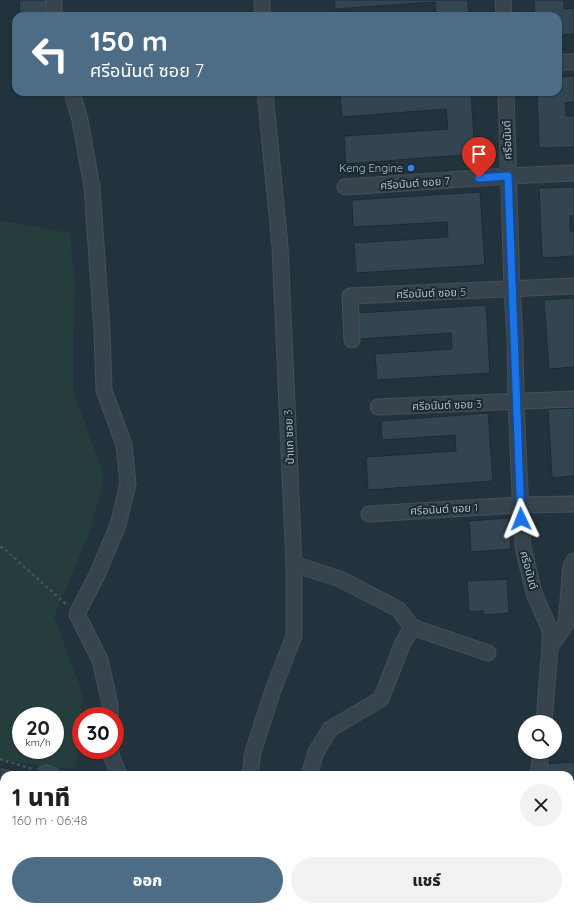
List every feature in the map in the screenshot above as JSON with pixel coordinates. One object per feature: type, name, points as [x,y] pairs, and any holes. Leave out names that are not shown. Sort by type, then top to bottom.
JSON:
[{"type":"street","points":[[54,0],[54,12]]},
{"type":"street","points":[[262,0],[262,12]]},
{"type":"street","points":[[503,0],[504,12]]},
{"type":"street","points":[[562,62],[574,62]]},
{"type":"street","points":[[73,96],[80,120],[92,187],[102,331],[104,390],[124,445],[128,484],[118,525],[97,575],[77,614],[100,660],[110,707]]},
{"type":"street","name":"ป่าแก ซอย 3","points":[[251,771],[255,745],[273,690],[294,636],[294,564],[280,246],[265,96]]},
{"type":"street","name":"ศรีอนันต์","points":[[506,96],[522,547],[534,593],[550,630],[545,715]]},
{"type":"street","name":"ศรีอนันต์ ซอย 7","points":[[345,188],[508,176],[574,173]]},
{"type":"street","name":"ศรีอนันต์ ซอย 5","points":[[352,340],[350,296],[574,286]]},
{"type":"street","name":"ศรีอนันต์ ซอย 3","points":[[378,407],[574,399]]},
{"type":"street","name":"ศรีอนันต์ ซอย 1","points":[[369,514],[520,505],[574,504]]},
{"type":"street","points":[[550,647],[570,623],[571,566],[574,561]]},
{"type":"street","points":[[294,564],[340,579],[398,609],[412,627],[488,653]]},
{"type":"street","points":[[310,771],[316,752],[330,729],[381,699],[402,645],[412,627]]},
{"type":"street","points":[[113,759],[118,771]]},
{"type":"street","points":[[539,771],[540,759]]},
{"type":"path","points":[[0,547],[3,548],[77,614]]},
{"type":"path","points":[[0,759],[38,771]]},
{"type":"green space","points":[[0,221],[70,233],[74,281],[73,390],[104,477],[90,531],[54,617],[83,696],[82,707],[72,707],[72,759],[76,759],[75,769],[0,760]]},
{"type":"building","points":[[19,0],[47,0],[48,12],[20,12]]},
{"type":"building","points":[[334,0],[468,0],[469,12],[436,12],[435,2],[335,9]]},
{"type":"building","points":[[534,0],[564,0],[564,9],[574,8],[574,34],[562,35],[562,12],[535,12]]},
{"type":"building","points":[[574,76],[574,102],[565,103],[566,116],[574,116],[574,147],[539,148],[537,96],[562,96],[562,77]]},
{"type":"building","points":[[340,96],[471,96],[475,154],[346,164],[344,136],[448,129],[446,109],[342,117]]},
{"type":"building","points":[[574,187],[574,216],[570,216],[570,231],[574,231],[574,256],[542,258],[539,188]]},
{"type":"building","points":[[480,192],[485,265],[356,273],[354,243],[448,237],[447,222],[353,227],[352,200]]},
{"type":"building","points":[[574,298],[574,367],[549,369],[544,300]]},
{"type":"building","points":[[486,305],[490,373],[377,380],[375,354],[452,349],[451,333],[358,339],[357,313]]},
{"type":"building","points":[[574,408],[574,476],[552,478],[548,409]]},
{"type":"building","points":[[488,413],[493,481],[368,490],[366,457],[456,451],[455,435],[382,440],[381,421]]},
{"type":"building","points":[[509,518],[511,549],[471,552],[469,521]]},
{"type":"building","points":[[507,579],[509,613],[483,615],[483,611],[469,612],[467,581]]},
{"type":"building","points":[[574,762],[574,771],[546,771],[545,764]]},
{"type":"building","points":[[0,767],[16,771],[0,771]]},
{"type":"place","name":"Keng Engine","points":[[411,168]]},
{"type":"route","points":[[479,178],[508,176],[521,519]]}]
